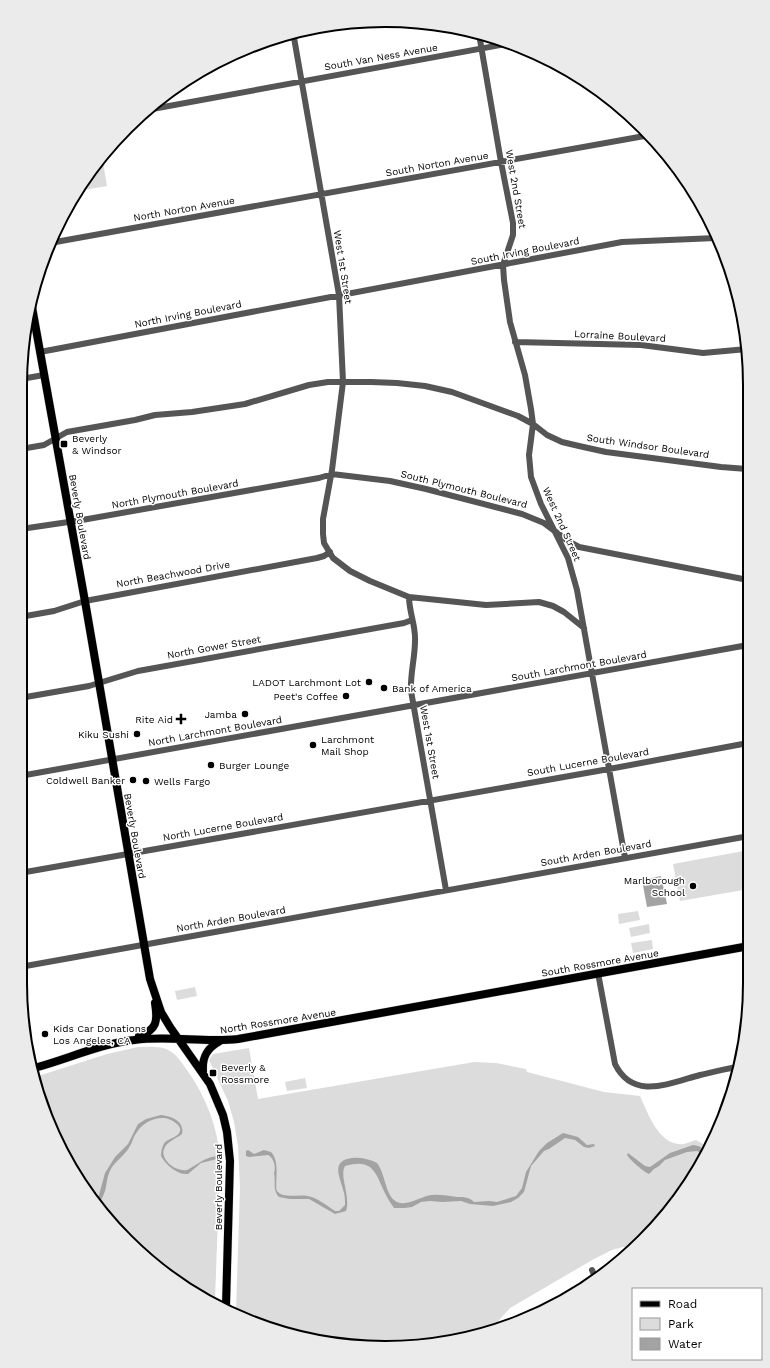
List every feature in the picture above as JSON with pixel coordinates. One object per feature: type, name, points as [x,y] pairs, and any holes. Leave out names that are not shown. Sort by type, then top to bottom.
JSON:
[{"type":"main road","name":"Beverly Boulevard","points":[[34,317],[71,522],[150,979],[162,1012],[170,1027],[203,1071],[210,1084],[219,1104],[227,1132],[229,1150],[226,1304]]},
{"type":"main road","name":"South Rossmore Avenue","points":[[455,1000],[743,947]]},
{"type":"main road","points":[[124,1041],[148,1032],[155,1024],[156,1012],[150,979]]},
{"type":"main road","name":"North Rossmore Avenue","points":[[37,1067],[94,1048],[124,1041],[153,1038],[238,1039],[455,1000]]},
{"type":"main road","points":[[203,1071],[206,1053],[210,1048],[222,1040]]},
{"type":"street","name":"West 1st Street","points":[[293,39],[339,295],[343,382],[332,474],[323,519],[322,534],[324,543],[333,558],[341,565],[359,576],[409,597],[486,605],[539,602],[553,606],[564,612],[584,628]]},
{"type":"street","name":"West 2nd Street","points":[[480,40],[501,162],[514,223],[513,234],[503,265],[507,301],[515,342],[525,375],[532,424],[529,455],[531,477],[541,504],[568,558],[578,590],[625,858]]},
{"type":"street","name":"South Van Ness Avenue","points":[[159,108],[498,45]]},
{"type":"street","name":"South Norton Avenue","points":[[322,195],[642,136]]},
{"type":"street","name":"North Norton Avenue","points":[[57,242],[322,195]]},
{"type":"street","name":"South Irving Boulevard","points":[[339,295],[622,242],[711,238]]},
{"type":"street","name":"North Irving Boulevard","points":[[40,352],[339,295]]},
{"type":"street","name":"Lorraine Boulevard","points":[[515,342],[641,345],[703,353],[741,351]]},
{"type":"street","points":[[27,378],[44,375]]},
{"type":"street","name":"South Windsor Boulevard","points":[[27,448],[44,445],[67,432],[155,415],[192,412],[245,404],[309,385],[328,382],[371,382],[425,386],[452,392],[518,416],[562,442],[606,452],[721,467],[743,468]]},
{"type":"street","name":"North Plymouth Boulevard","points":[[27,528],[71,522],[319,478],[332,474]]},
{"type":"street","name":"South Plymouth Boulevard","points":[[332,474],[390,481],[522,514],[544,523],[578,547],[743,579]]},
{"type":"street","name":"North Beachwood Drive","points":[[27,616],[54,611],[84,601],[318,558],[330,552]]},
{"type":"street","name":"West 1st Street","points":[[409,597],[416,639],[410,684],[446,890]]},
{"type":"street","name":"North Gower Street","points":[[27,697],[99,683],[138,671],[404,623],[412,620]]},
{"type":"street","name":"South Larchmont Boulevard","points":[[413,706],[743,646]]},
{"type":"street","name":"North Larchmont Boulevard","points":[[27,775],[413,706]]},
{"type":"street","name":"South Lucerne Boulevard","points":[[430,800],[743,744]]},
{"type":"street","name":"North Lucerne Boulevard","points":[[27,872],[430,800]]},
{"type":"street","name":"South Arden Boulevard","points":[[446,890],[743,837]]},
{"type":"street","name":"North Arden Boulevard","points":[[27,966],[446,890]]},
{"type":"street","points":[[598,973],[615,1064],[622,1076],[627,1080],[640,1086],[659,1086],[702,1074],[733,1068]]},
{"type":"street","points":[[592,1270],[594,1274]]},
{"type":"green space","points":[[103,164],[107,186],[85,190]]},
{"type":"green space","points":[[743,851],[743,890],[680,901],[673,864]]},
{"type":"green space","points":[[638,911],[640,920],[619,924],[618,914]]},
{"type":"green space","points":[[649,924],[650,933],[631,937],[629,928]]},
{"type":"green space","points":[[652,940],[653,949],[633,953],[631,943]]},
{"type":"green space","points":[[195,987],[197,996],[177,1000],[175,991]]},
{"type":"green space","points":[[138,1047],[163,1048],[170,1051],[180,1061],[194,1080],[210,1113],[217,1136],[220,1160],[215,1298],[186,1281],[167,1267],[132,1236],[116,1219],[87,1182],[54,1120],[39,1076],[107,1054]]},
{"type":"green space","points":[[249,1048],[258,1099],[474,1062],[496,1063],[526,1069],[527,1072],[604,1092],[640,1096],[651,1119],[661,1135],[675,1143],[684,1144],[696,1140],[704,1145],[683,1182],[669,1201],[654,1219],[626,1247],[612,1250],[594,1259],[510,1308],[496,1323],[455,1334],[408,1340],[362,1340],[315,1334],[270,1322],[236,1308],[240,1188],[238,1146],[234,1122],[228,1101],[209,1060],[213,1054]]},
{"type":"green space","points":[[305,1078],[307,1088],[287,1091],[285,1082]]},
{"type":"water","points":[[661,876],[667,904],[647,907],[642,880]]},
{"type":"water","points":[[161,1115],[173,1118],[181,1126],[182,1134],[165,1146],[163,1153],[167,1161],[174,1167],[187,1170],[209,1158],[217,1156],[217,1159],[201,1163],[188,1174],[176,1171],[163,1159],[161,1152],[165,1142],[177,1135],[180,1128],[176,1123],[165,1118],[151,1120],[137,1131],[131,1145],[112,1167],[101,1201],[98,1197],[105,1173],[115,1157],[128,1144],[138,1124],[146,1119]]},
{"type":"water","points":[[563,1133],[578,1137],[587,1145],[594,1144],[595,1146],[589,1148],[584,1147],[575,1140],[565,1138],[544,1151],[531,1166],[524,1192],[518,1198],[511,1202],[493,1206],[470,1204],[461,1201],[430,1201],[421,1202],[412,1207],[394,1208],[374,1171],[363,1164],[355,1164],[345,1166],[343,1175],[347,1199],[346,1211],[335,1214],[309,1199],[290,1199],[279,1197],[275,1188],[275,1165],[272,1158],[268,1155],[246,1156],[246,1151],[248,1150],[254,1154],[264,1150],[271,1152],[274,1156],[277,1167],[277,1191],[287,1196],[312,1197],[335,1211],[339,1211],[345,1205],[344,1194],[338,1171],[339,1167],[345,1160],[352,1158],[368,1159],[377,1163],[380,1167],[391,1197],[398,1202],[408,1203],[427,1196],[441,1195],[466,1198],[474,1202],[497,1202],[516,1196],[522,1188],[526,1172],[539,1151],[547,1143]]},
{"type":"water","points":[[693,1145],[702,1149],[700,1152],[697,1151],[687,1152],[665,1160],[649,1174],[637,1166],[627,1155],[628,1153],[645,1166],[650,1167],[670,1153]]},
{"type":"place","name":"Beverly & Windsor","points":[[64,444]]},
{"type":"place","name":"LADOT Larchmont Lot","points":[[369,682]]},
{"type":"place","name":"Bank of America","points":[[384,688]]},
{"type":"place","name":"Peet's Coffee","points":[[346,696]]},
{"type":"place","name":"Jamba","points":[[245,714]]},
{"type":"place","name":"Rite Aid","points":[[181,719]]},
{"type":"place","name":"Kiku Sushi","points":[[137,734]]},
{"type":"place","name":"Larchmont Mail Shop","points":[[313,745]]},
{"type":"place","name":"Burger Lounge","points":[[211,765]]},
{"type":"place","name":"Coldwell Banker","points":[[133,780]]},
{"type":"place","name":"Wells Fargo","points":[[146,781]]},
{"type":"place","name":"Marlborough School","points":[[693,886]]},
{"type":"place","name":"Kids Car Donations Los Angeles, CA","points":[[45,1034]]},
{"type":"place","name":"Beverly & Rossmore","points":[[213,1073]]}]
